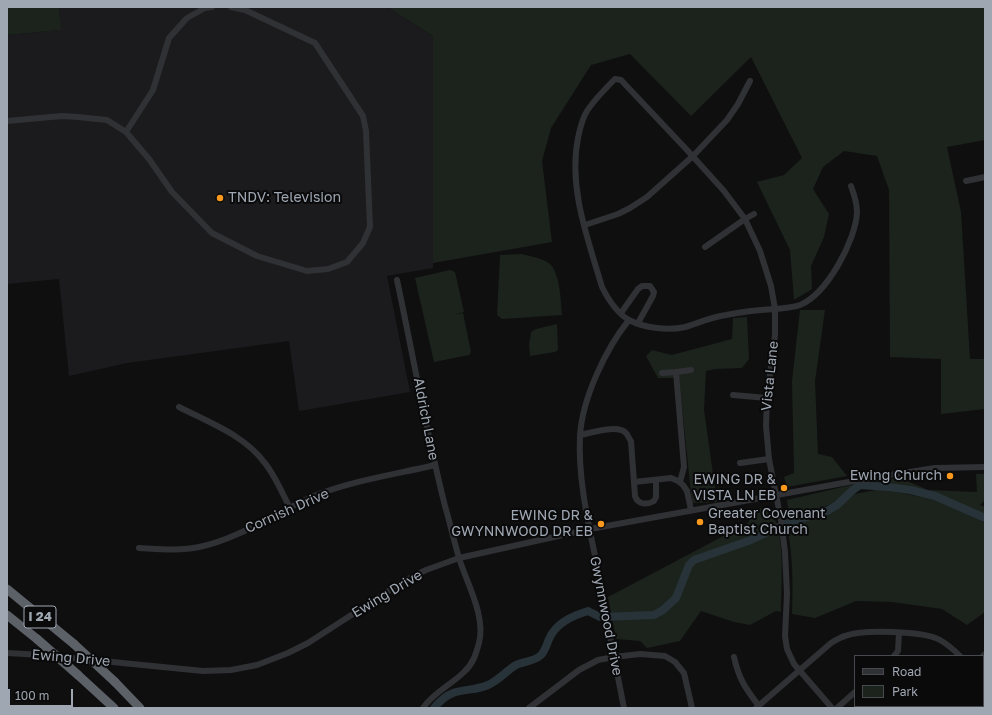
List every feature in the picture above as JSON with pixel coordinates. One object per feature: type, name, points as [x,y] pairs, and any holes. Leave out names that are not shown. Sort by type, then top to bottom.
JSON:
[{"type":"highway","name":"I 24","points":[[7,589],[74,644],[115,682],[140,708]]},
{"type":"highway","name":"I 24","points":[[7,615],[37,639],[104,698],[113,708]]},
{"type":"street","points":[[126,132],[153,90],[169,38],[187,18],[205,8],[212,7]]},
{"type":"street","points":[[7,120],[62,116],[107,120],[126,132],[149,159],[172,192],[212,233],[257,256],[307,271],[328,269],[347,262],[363,244],[370,227],[366,131],[363,116],[315,43],[244,10],[231,7]]},
{"type":"street","name":"Vista Lane","points":[[585,225],[578,200],[575,171],[576,149],[580,125],[587,111],[606,88],[615,79],[621,80],[724,191],[745,219],[760,251],[771,286],[775,309],[775,335],[767,398],[766,426],[769,459],[781,520],[785,552],[785,636],[787,649],[794,664],[832,708]]},
{"type":"street","points":[[750,81],[728,120],[693,156],[647,197],[630,208],[585,225],[602,287],[608,299],[621,313],[629,320],[659,329],[684,327],[716,316],[792,307],[806,302],[822,288],[833,273],[848,247],[857,212],[851,186]]},
{"type":"street","points":[[966,181],[985,177]]},
{"type":"street","points":[[705,247],[754,214]]},
{"type":"street","name":"Aldrich Lane","points":[[398,280],[435,466],[459,558],[472,594],[481,628],[474,658],[465,672],[437,693],[423,708]]},
{"type":"street","points":[[621,313],[638,289],[642,286],[650,286],[654,292],[653,296],[638,323]]},
{"type":"street","name":"Gwynnwood Drive","points":[[624,708],[590,529],[581,473],[580,435],[586,406],[595,376],[629,320]]},
{"type":"street","points":[[662,373],[691,370]]},
{"type":"street","points":[[676,372],[684,467],[680,482]]},
{"type":"street","points":[[733,395],[767,398]]},
{"type":"street","points":[[179,407],[237,436],[258,454],[265,462],[290,508]]},
{"type":"street","points":[[580,435],[611,429],[623,431],[627,434],[630,441],[636,501],[647,504],[652,502],[656,497],[656,480]]},
{"type":"street","points":[[740,463],[769,459]]},
{"type":"street","name":"Cornish Drive","points":[[139,548],[179,549],[210,544],[227,538],[319,494],[347,485],[435,466]]},
{"type":"street","name":"Ewing Drive","points":[[7,653],[204,672],[231,670],[256,665],[288,653],[308,643],[404,581],[426,570],[459,558],[590,529],[865,479],[929,469],[985,467]]},
{"type":"street","points":[[634,482],[671,478],[680,482],[687,491],[691,510]]},
{"type":"street","points":[[734,657],[738,675],[758,707],[832,643],[846,635],[864,632],[919,634],[940,640],[955,650],[959,655]]},
{"type":"street","points":[[895,655],[898,651],[899,633]]},
{"type":"street","points":[[529,708],[579,670],[598,660],[640,654],[665,656],[675,662],[684,673],[692,708]]},
{"type":"street","points":[[837,708],[854,693]]},
{"type":"shaded area","points":[[59,7],[387,7],[433,36],[437,135],[433,268],[387,276],[410,392],[299,411],[289,341],[127,363],[69,376],[59,279],[7,284],[7,35],[60,30]]},
{"type":"green space","points":[[7,7],[59,7],[61,30],[7,35]]},
{"type":"green space","points":[[387,7],[985,7],[985,140],[947,147],[961,212],[970,359],[985,359],[985,409],[941,414],[941,359],[890,357],[889,190],[877,156],[844,151],[823,167],[813,189],[829,214],[824,237],[811,266],[812,289],[794,300],[790,250],[757,182],[784,175],[802,158],[751,57],[691,116],[630,54],[591,65],[551,128],[542,161],[552,242],[433,263],[433,36]]},
{"type":"green space","points":[[521,254],[544,260],[553,268],[558,281],[562,315],[502,319],[497,315],[500,255]]},
{"type":"green space","points":[[450,270],[455,272],[464,312],[452,315],[463,313],[471,352],[469,355],[434,362],[415,278]]},
{"type":"green space","points":[[800,310],[825,310],[815,381],[818,454],[832,457],[847,476],[787,487],[784,477],[794,473],[792,381]]},
{"type":"green space","points":[[747,317],[749,359],[742,368],[715,369],[706,371],[704,410],[717,502],[692,503],[679,378],[658,378],[646,356],[652,350],[672,355],[732,339],[733,318]]},
{"type":"green space","points":[[557,324],[558,350],[555,352],[530,356],[529,345],[531,332],[536,329]]},
{"type":"green space","points":[[976,474],[985,474],[985,500],[980,505],[985,507],[985,516],[958,503],[922,490],[886,483],[870,483],[857,485],[838,500],[790,520],[787,500],[868,481],[900,478],[928,490],[977,492]]},
{"type":"green space","points":[[881,489],[936,500],[985,523],[985,612],[967,625],[942,609],[892,602],[856,601],[815,618],[792,614],[791,551],[788,531],[793,526],[834,511],[855,494]]},
{"type":"green space","points":[[760,508],[768,510],[771,513],[776,521],[779,532],[782,560],[781,612],[776,611],[750,625],[734,622],[701,611],[680,641],[647,648],[640,641],[616,639],[608,597],[748,523],[753,511]]},
{"type":"waterway","points":[[434,708],[442,699],[450,694],[488,685],[496,681],[516,665],[538,657],[544,652],[552,633],[560,624],[576,615],[588,611],[600,617],[654,615],[663,610],[676,598],[689,565],[694,560],[751,540],[785,524],[827,511],[837,505],[860,485],[910,490],[935,496],[985,518]]},
{"type":"place","name":"TNDV: Television","points":[[220,198]]},
{"type":"place","name":"Ewing Church","points":[[950,476]]},
{"type":"place","name":"EWING DR & VISTA LN EB","points":[[784,488]]},
{"type":"place","name":"Greater Covenant Baptist Church","points":[[700,522]]},
{"type":"place","name":"EWING DR & GWYNNWOOD DR EB","points":[[601,524]]}]
